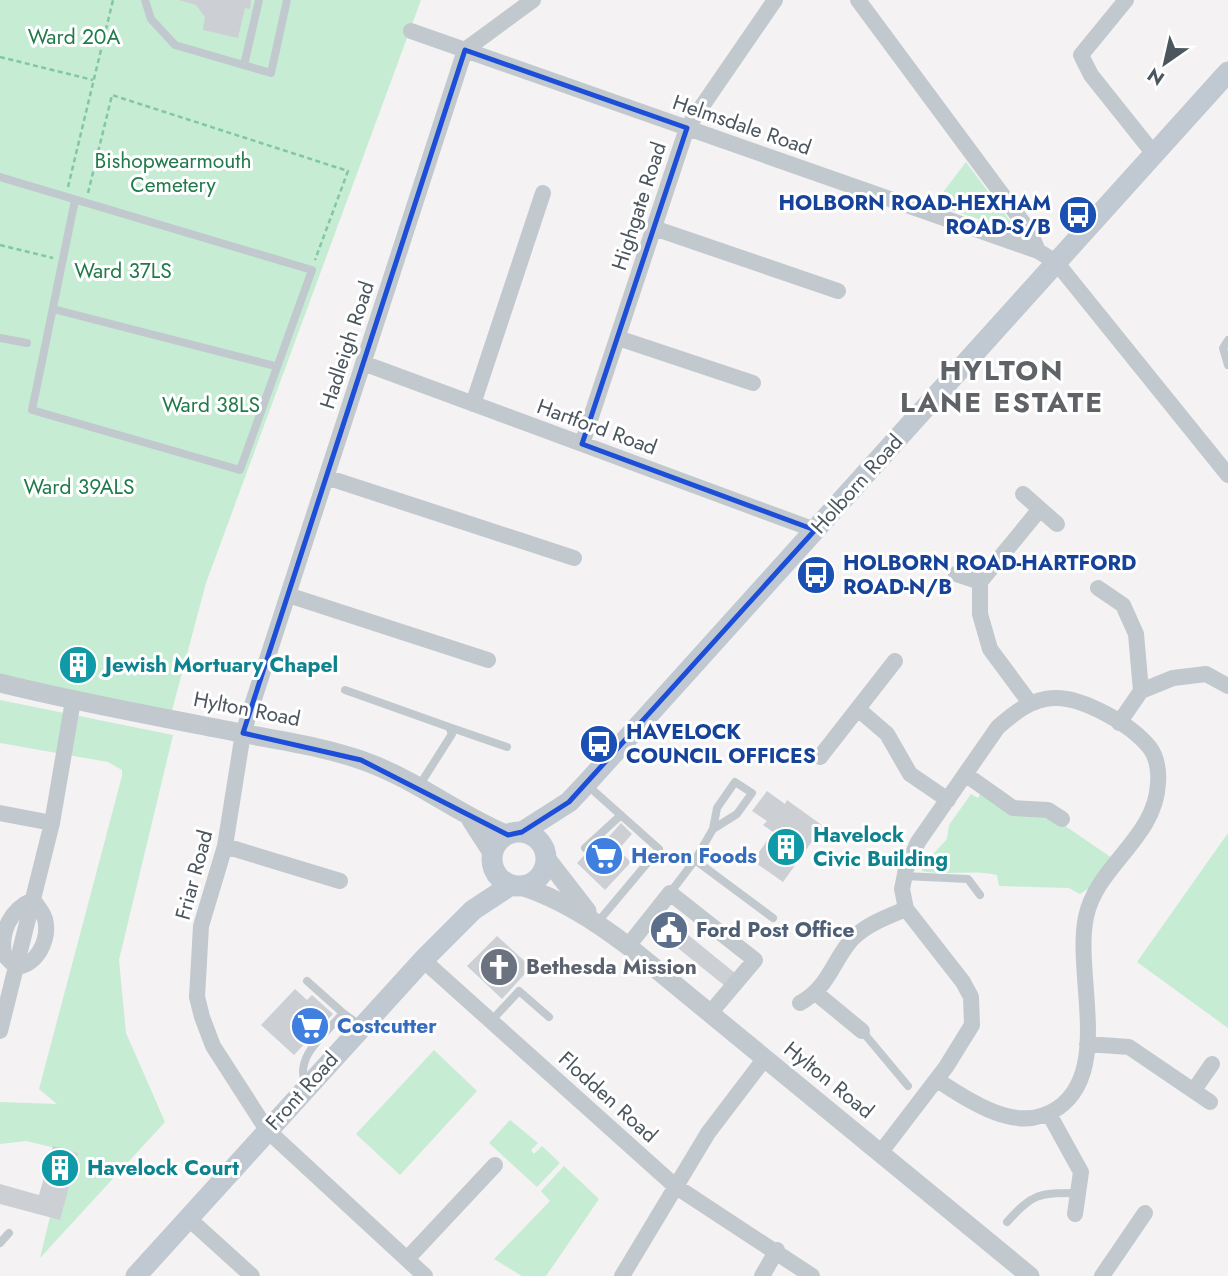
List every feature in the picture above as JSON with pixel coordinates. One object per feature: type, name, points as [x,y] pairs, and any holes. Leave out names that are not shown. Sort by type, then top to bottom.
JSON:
[{"type":"main road","name":"Holborn Road","points":[[515,833],[569,802],[586,784],[815,530],[1047,257],[1154,154],[1228,72]]},
{"type":"main road","name":"Holborn Road","points":[[545,853],[569,802]]},
{"type":"main road","points":[[515,833],[531,835],[545,853],[540,877],[516,885],[500,878],[493,861],[501,839],[515,833]]},
{"type":"main road","name":"Front Road","points":[[473,910],[493,861]]},
{"type":"main road","name":"Front Road","points":[[136,1276],[423,960],[473,910],[516,885]]},
{"type":"street","points":[[465,50],[533,0]]},
{"type":"street","name":"Highgate Road","points":[[582,444],[687,128],[775,0]]},
{"type":"street","points":[[858,0],[1047,257],[1228,475]]},
{"type":"street","points":[[1126,0],[1081,55],[1091,75],[1154,154]]},
{"type":"street","name":"Helmsdale Road","points":[[411,32],[1047,257]]},
{"type":"street","name":"Hadleigh Road","points":[[243,733],[465,50]]},
{"type":"street","points":[[473,404],[543,193]]},
{"type":"street","points":[[653,228],[838,291]]},
{"type":"street","points":[[618,338],[753,383]]},
{"type":"street","name":"Hartford Road","points":[[363,363],[815,530]]},
{"type":"street","points":[[326,477],[574,558]]},
{"type":"street","points":[[1023,494],[1057,524]]},
{"type":"street","points":[[1030,702],[990,649],[980,614],[980,582],[1040,509]]},
{"type":"street","points":[[956,574],[980,582]]},
{"type":"street","points":[[1098,587],[1123,605],[1136,634],[1142,691]]},
{"type":"street","points":[[288,595],[488,660]]},
{"type":"street","points":[[820,757],[895,660]]},
{"type":"street","points":[[1119,723],[1142,691],[1173,678],[1206,674],[1228,685]]},
{"type":"street","name":"Hylton Road","points":[[0,683],[73,701],[298,741],[361,760],[419,786],[471,820],[515,833]]},
{"type":"street","points":[[881,1152],[937,1080],[972,1025],[971,997],[963,982],[906,909],[902,889],[904,876],[918,842],[998,727],[1030,702],[1053,698],[1077,701],[1119,723],[1150,748],[1158,766],[1154,808],[1145,825],[1094,896],[1086,915],[1084,937],[1087,1044],[1079,1085],[1064,1104],[1049,1114],[1027,1118],[987,1111],[937,1080]]},
{"type":"street","points":[[0,1031],[52,823],[73,701]]},
{"type":"street","points":[[858,709],[887,734],[910,774],[948,800]]},
{"type":"street","name":"Friar Road","points":[[243,733],[225,846],[201,926],[197,997],[213,1046],[267,1130],[425,1276]]},
{"type":"street","points":[[965,774],[1013,808],[1048,810],[1062,819]]},
{"type":"street","points":[[0,813],[52,823]]},
{"type":"street","name":"Hylton Road","points":[[471,820],[493,861]]},
{"type":"street","points":[[225,846],[340,881]]},
{"type":"street","name":"Hylton Road","points":[[545,853],[597,923]]},
{"type":"street","name":"Hylton Road","points":[[516,885],[549,895],[597,923],[628,946],[1030,1276]]},
{"type":"street","points":[[628,946],[670,893],[755,960],[711,1012]]},
{"type":"street","points":[[800,1003],[817,994],[852,940],[870,925],[906,909]]},
{"type":"street","name":"Flodden Road","points":[[423,960],[675,1186],[777,1250],[812,1276]]},
{"type":"street","points":[[817,994],[862,1031]]},
{"type":"street","points":[[1087,1044],[1129,1047],[1210,1102]]},
{"type":"street","points":[[622,1276],[708,1133],[765,1058]]},
{"type":"street","points":[[1194,1090],[1212,1065]]},
{"type":"street","points":[[1049,1114],[1082,1172],[1076,1193],[1075,1214]]},
{"type":"street","points":[[407,1259],[495,1165]]},
{"type":"street","points":[[1102,1276],[1145,1213]]},
{"type":"street","points":[[188,1218],[252,1276]]},
{"type":"street","points":[[762,1276],[777,1250]]},
{"type":"lane","points":[[145,0],[151,19],[175,45],[271,73],[287,0]]},
{"type":"lane","points":[[244,65],[258,0]]},
{"type":"lane","points":[[0,177],[312,270],[275,366],[240,470],[32,410],[75,200]]},
{"type":"lane","points":[[53,309],[275,366]]},
{"type":"lane","points":[[0,338],[27,343]]},
{"type":"lane","points":[[1228,340],[1223,348],[1228,365]]},
{"type":"lane","points":[[345,690],[507,747]]},
{"type":"lane","points":[[419,786],[452,734],[449,727]]},
{"type":"lane","points":[[670,893],[695,860],[713,829],[717,808],[735,782],[752,793],[737,814],[713,829]]},
{"type":"lane","points":[[586,784],[659,849],[597,923]]},
{"type":"lane","points":[[585,848],[621,815]]},
{"type":"lane","points":[[695,860],[773,918]]},
{"type":"lane","points":[[904,876],[968,879],[980,895]]},
{"type":"lane","points":[[307,981],[361,1026]]},
{"type":"lane","points":[[492,1020],[519,991],[549,1017]]},
{"type":"lane","points":[[306,1087],[301,1074],[304,1059],[343,1013]]},
{"type":"lane","points":[[862,1031],[908,1086]]},
{"type":"lane","points":[[1007,1222],[1026,1201],[1041,1193],[1076,1193]]},
{"type":"lane","points":[[0,1243],[9,1233]]},
{"type":"path","points":[[65,197],[113,0]]},
{"type":"path","points":[[0,57],[93,80]]},
{"type":"path","points":[[86,203],[112,94],[348,171],[312,270]]},
{"type":"path","points":[[0,245],[63,261]]},
{"type":"highlighted area","points":[[465,50],[687,128],[582,444],[815,530],[569,802],[522,832],[508,835],[361,760],[243,733]]},
{"type":"green space","name":"Bishopwearmouth Cemetery","points":[[0,0],[421,0],[206,583],[170,718],[0,683]]},
{"type":"green space","points":[[966,162],[1019,233],[934,204]]},
{"type":"green space","points":[[0,700],[173,735],[119,960],[126,1033],[165,1122],[40,1258],[50,1217],[77,1153],[26,1141],[0,1144],[0,1102],[57,1104],[39,1089],[122,770],[108,762],[0,743]]},
{"type":"green space","points":[[982,791],[1052,817],[1112,858],[1092,886],[1080,894],[1069,888],[999,886],[997,875],[987,873],[922,871],[922,866],[947,839],[949,825],[971,794],[978,798]]},
{"type":"green space","points":[[1228,833],[1228,1028],[1137,962]]},
{"type":"green space","points":[[434,1050],[477,1091],[400,1175],[356,1134]]},
{"type":"green space","points":[[510,1120],[538,1143],[531,1150],[534,1154],[542,1146],[560,1163],[537,1187],[489,1143]]},
{"type":"green space","points":[[564,1166],[599,1199],[546,1276],[522,1276],[494,1259],[550,1201],[541,1191]]},
{"type":"building","points":[[179,0],[251,0],[250,9],[245,8],[238,38],[203,30],[205,17],[196,5]]},
{"type":"building","name":"Jewish Mortuary Chapel","points":[[65,655],[93,660],[90,674],[63,670]]},
{"type":"building","name":"Havelock Civic Building","points":[[767,791],[785,804],[787,800],[823,826],[783,882],[753,861],[773,832],[763,825],[767,821],[752,811]]},
{"type":"building","name":"Heron Foods","points":[[621,823],[632,834],[618,850],[631,862],[605,890],[577,863],[594,845],[598,849]]},
{"type":"building","points":[[671,921],[735,973],[725,986],[674,945],[672,948],[658,937]]},
{"type":"building","name":"Bethesda Mission","points":[[497,936],[531,967],[502,999],[467,966]]},
{"type":"building","points":[[295,989],[307,1000],[312,995],[333,1014],[294,1055],[261,1025]]},
{"type":"building","name":"Havelock Court","points":[[53,1146],[78,1153],[60,1220],[0,1204],[0,1184],[39,1195]]},
{"type":"place","name":"HOLBORN ROAD-HEXHAM ROAD-S/B","points":[[1078,215]]},
{"type":"place","name":"HOLBORN ROAD-HARTFORD ROAD-N/B","points":[[816,575]]},
{"type":"place","name":"Jewish Mortuary Chapel","points":[[78,665]]},
{"type":"place","name":"HAVELOCK COUNCIL OFFICES","points":[[599,744]]},
{"type":"place","name":"Havelock Civic Building","points":[[786,847]]},
{"type":"place","name":"Heron Foods","points":[[604,856]]},
{"type":"place","name":"Ford Post Office","points":[[669,930]]},
{"type":"place","name":"Bethesda Mission","points":[[499,967]]},
{"type":"place","name":"Costcutter","points":[[310,1026]]},
{"type":"place","name":"Havelock Court","points":[[60,1168]]},
{"type":"district","name":"HYLTON LANE ESTATE","points":[[1002,386]]},
{"type":"park label","name":"Ward 20A","points":[[74,37]]},
{"type":"park label","name":"Ward 37LS","points":[[123,271]]},
{"type":"park label","name":"Ward 38LS","points":[[211,405]]},
{"type":"park label","name":"Ward 39ALS","points":[[79,487]]}]
